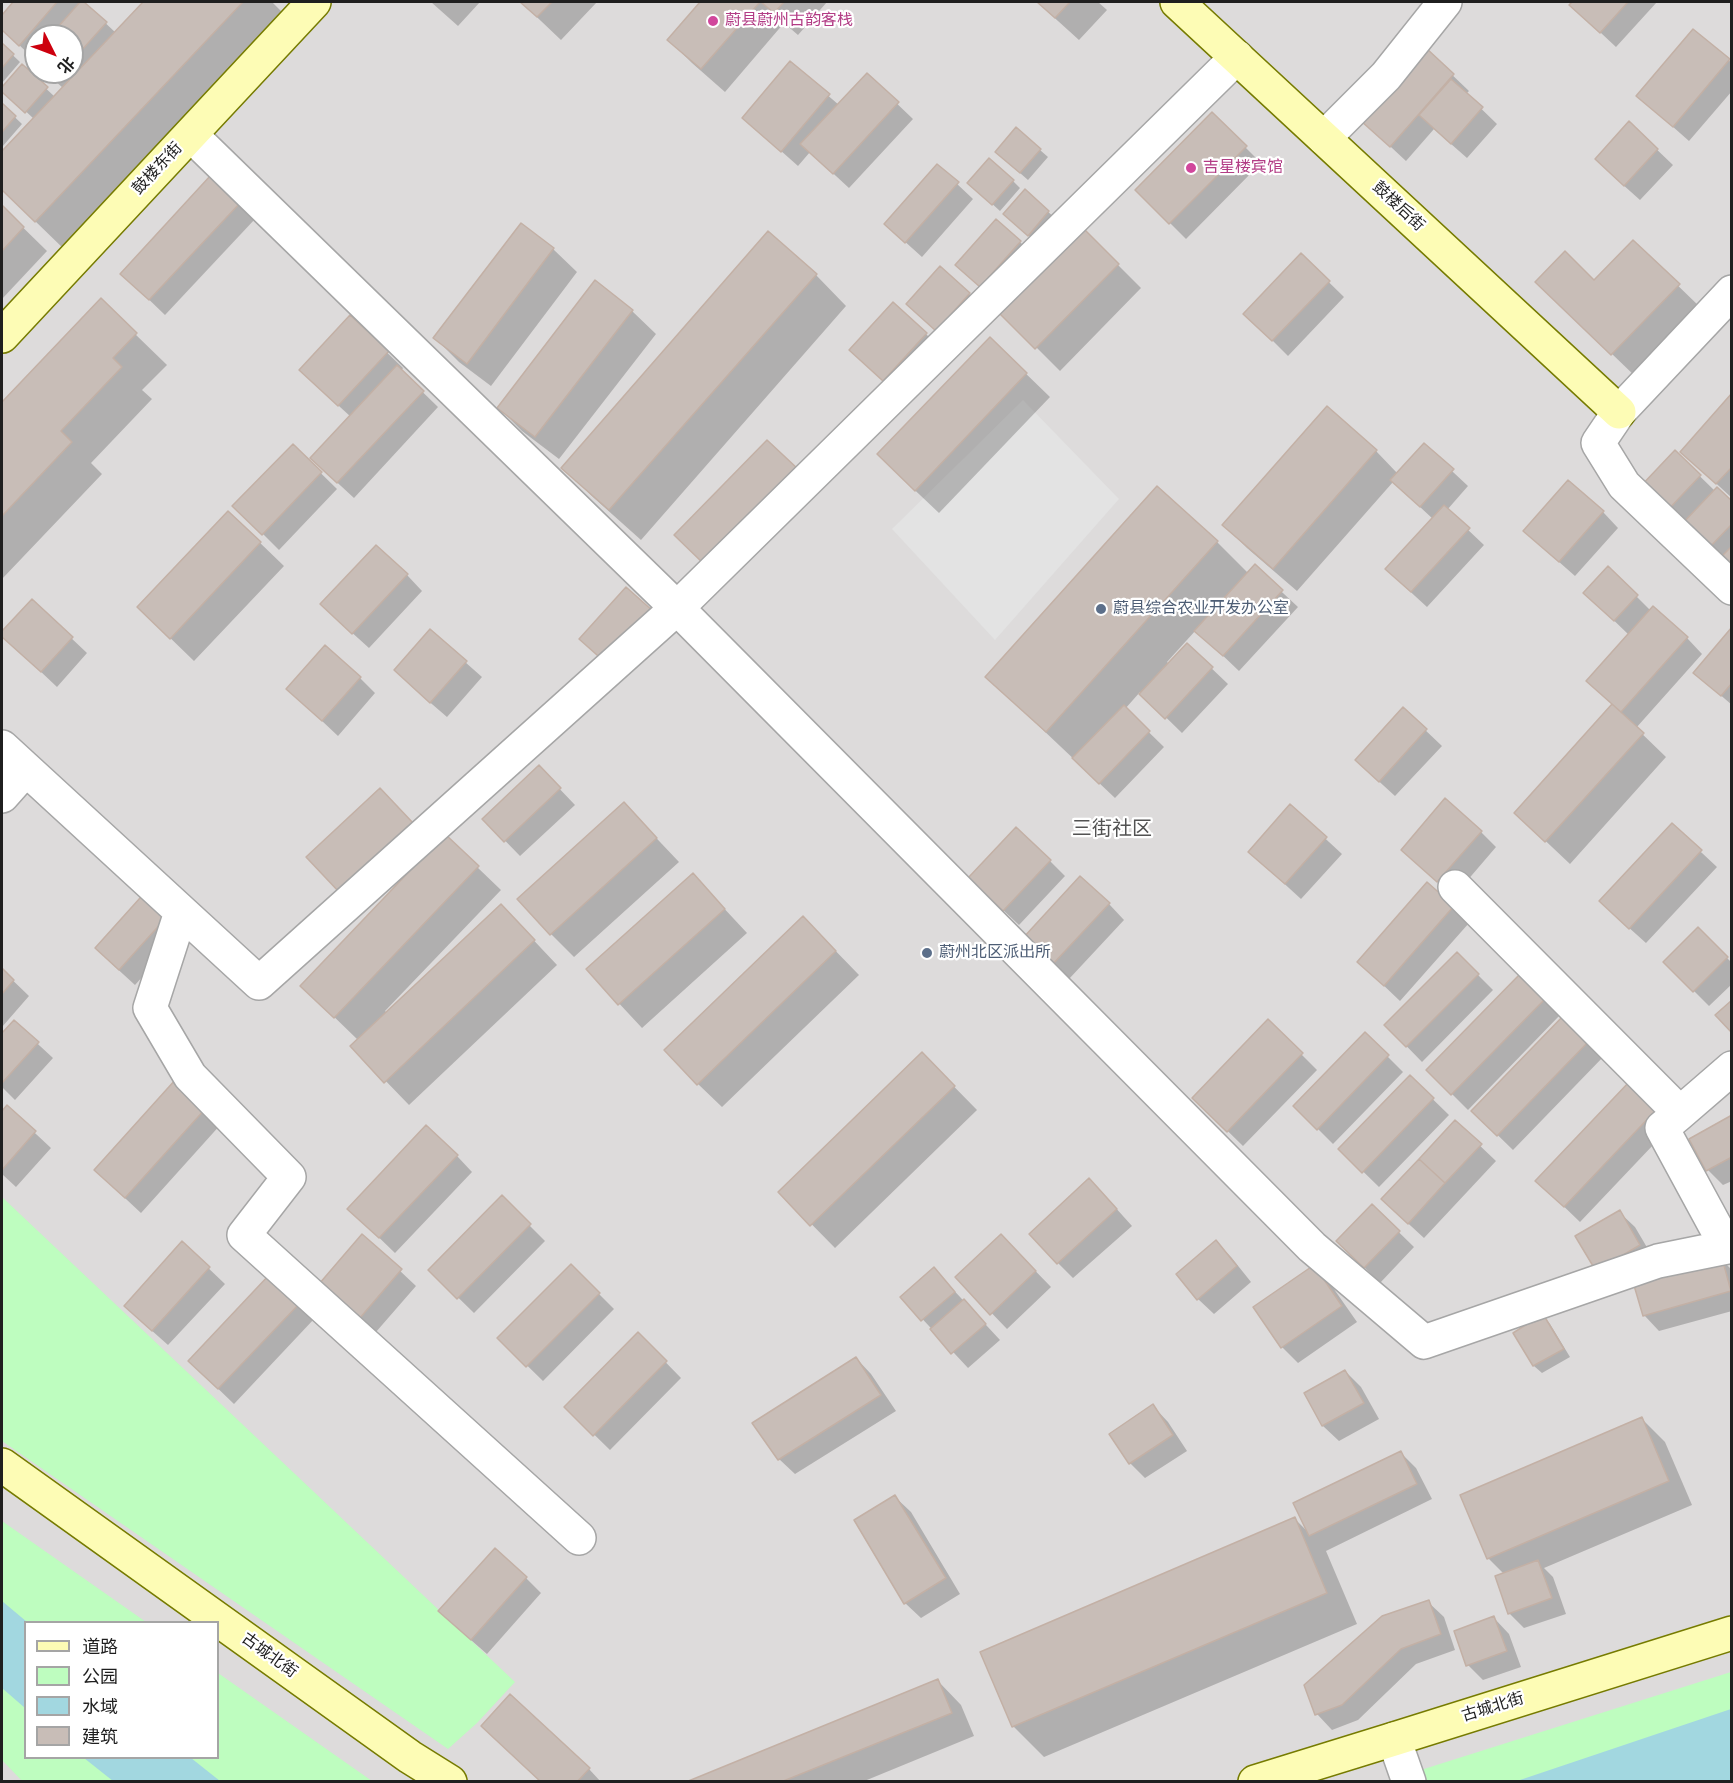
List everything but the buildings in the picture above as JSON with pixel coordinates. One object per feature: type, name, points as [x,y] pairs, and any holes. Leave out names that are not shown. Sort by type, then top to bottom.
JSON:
[{"type":"main road","name":"鼓楼后街","points":[[1177,2],[1619,412]]},
{"type":"main road","name":"鼓楼东街","points":[[2,336],[191,135],[308,4]]},
{"type":"main road","name":"古城北街","points":[[2,1465],[410,1757],[450,1782]]},
{"type":"main road","name":"古城北街","points":[[1255,1782],[1731,1633]]},
{"type":"street","points":[[1324,138],[1386,76],[1445,2]]},
{"type":"street","points":[[2,747],[259,983],[677,608],[1237,57]]},
{"type":"street","points":[[191,135],[677,608],[1312,1247],[1424,1342],[1658,1261],[1729,1246],[1662,1128],[1731,1068]]},
{"type":"street","points":[[1731,292],[1619,412],[1598,443],[1624,485],[1731,588]]},
{"type":"street","points":[[2,796],[26,769]]},
{"type":"street","points":[[1455,886],[1680,1113]]},
{"type":"street","points":[[182,912],[150,1008],[190,1076],[289,1177],[244,1235],[579,1538]]},
{"type":"street","points":[[1394,1739],[1409,1782]]},
{"type":"shaded area","points":[[2,2],[1731,2],[1731,1781],[2,1781]]},
{"type":"shaded area","points":[[1023,400],[1119,499],[995,640],[892,529]]},
{"type":"green space","points":[[2,1197],[515,1682],[477,1723],[448,1749],[2,1441]]},
{"type":"green space","points":[[2,1521],[145,1621],[24,1621],[24,1759],[219,1759],[219,1674],[372,1781],[22,1781],[2,1760]]},
{"type":"green space","points":[[1731,1672],[1731,1781],[1386,1781]]},
{"type":"water","points":[[2,1601],[26,1621],[24,1621],[24,1707],[2,1688]]},
{"type":"water","points":[[1731,1709],[1731,1781],[1517,1781]]},
{"type":"water","points":[[85,1759],[192,1759],[220,1781],[113,1781]]},
{"type":"place","name":"蔚县蔚州古韵客栈","points":[[713,21]]},
{"type":"place","name":"吉星楼宾馆","points":[[1191,168]]},
{"type":"place","name":"蔚县综合农业开发办公室","points":[[1101,609]]},
{"type":"place","name":"蔚州北区派出所","points":[[927,953]]},
{"type":"district","name":"三街社区","points":[[1112,830]]}]
